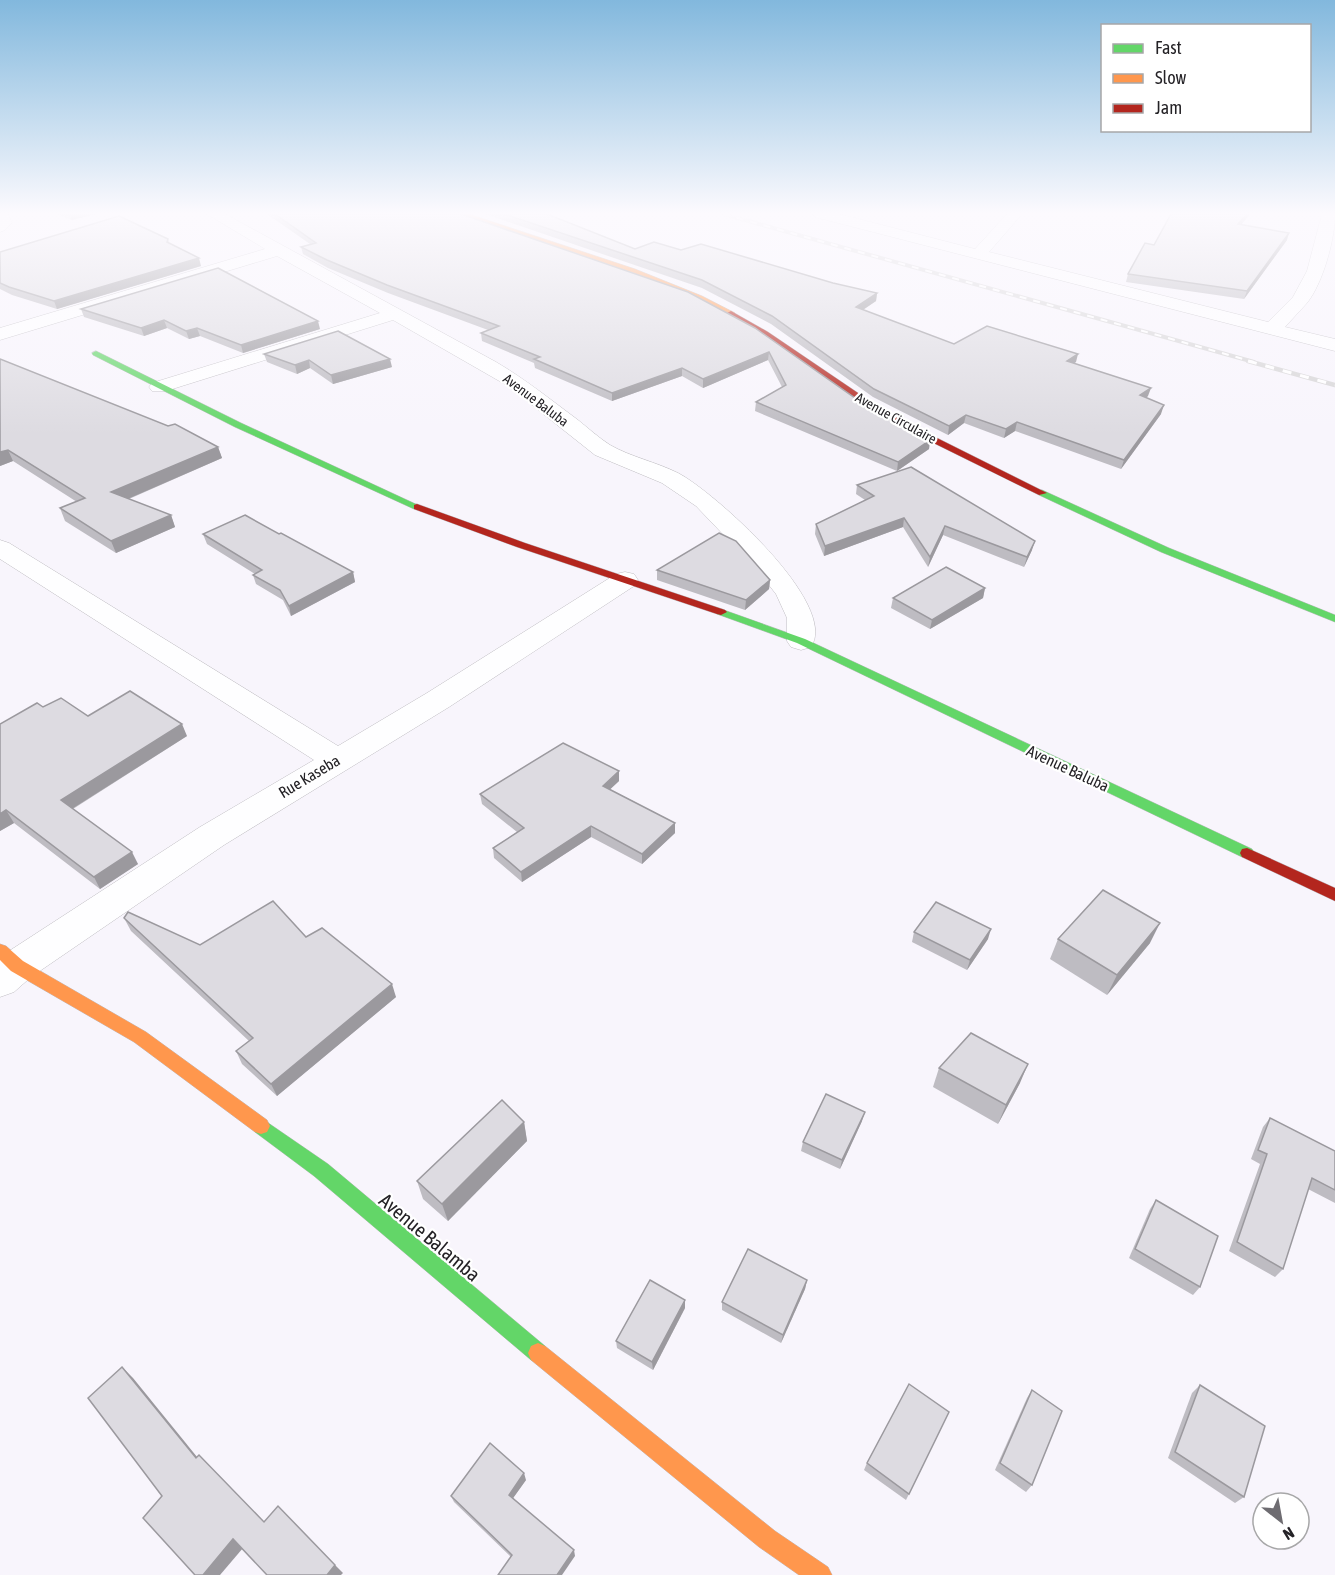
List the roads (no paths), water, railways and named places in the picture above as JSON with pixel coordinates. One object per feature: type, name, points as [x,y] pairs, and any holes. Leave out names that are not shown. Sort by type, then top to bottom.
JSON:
[{"type":"street","points":[[0,334],[154,288]]},
{"type":"street","name":"Avenue Baluba","points":[[347,288],[515,382],[603,450],[670,478],[704,501],[758,555],[789,592],[801,618],[801,641]]},
{"type":"street","name":"Avenue Circulaire","points":[[678,288],[764,330],[865,403],[902,424],[1062,503],[1155,545],[1335,619]]},
{"type":"street","points":[[1110,288],[1335,345]]},
{"type":"street","points":[[1272,329],[1301,299],[1307,288]]},
{"type":"street","points":[[159,387],[395,314]]},
{"type":"street","name":"Avenue Baluba","points":[[96,353],[159,387],[266,438],[427,510],[801,641],[1335,895]]},
{"type":"street","points":[[0,548],[336,759]]},
{"type":"street","name":"Rue Kaseba","points":[[6,966],[336,759],[438,700],[625,580]]},
{"type":"street","name":"Avenue Balamba","points":[[6,966],[140,1037],[321,1170],[518,1336],[766,1539],[820,1575]]},
{"type":"railway","points":[[987,288],[1254,362]]},
{"type":"railway","points":[[1248,361],[1335,385]]}]
